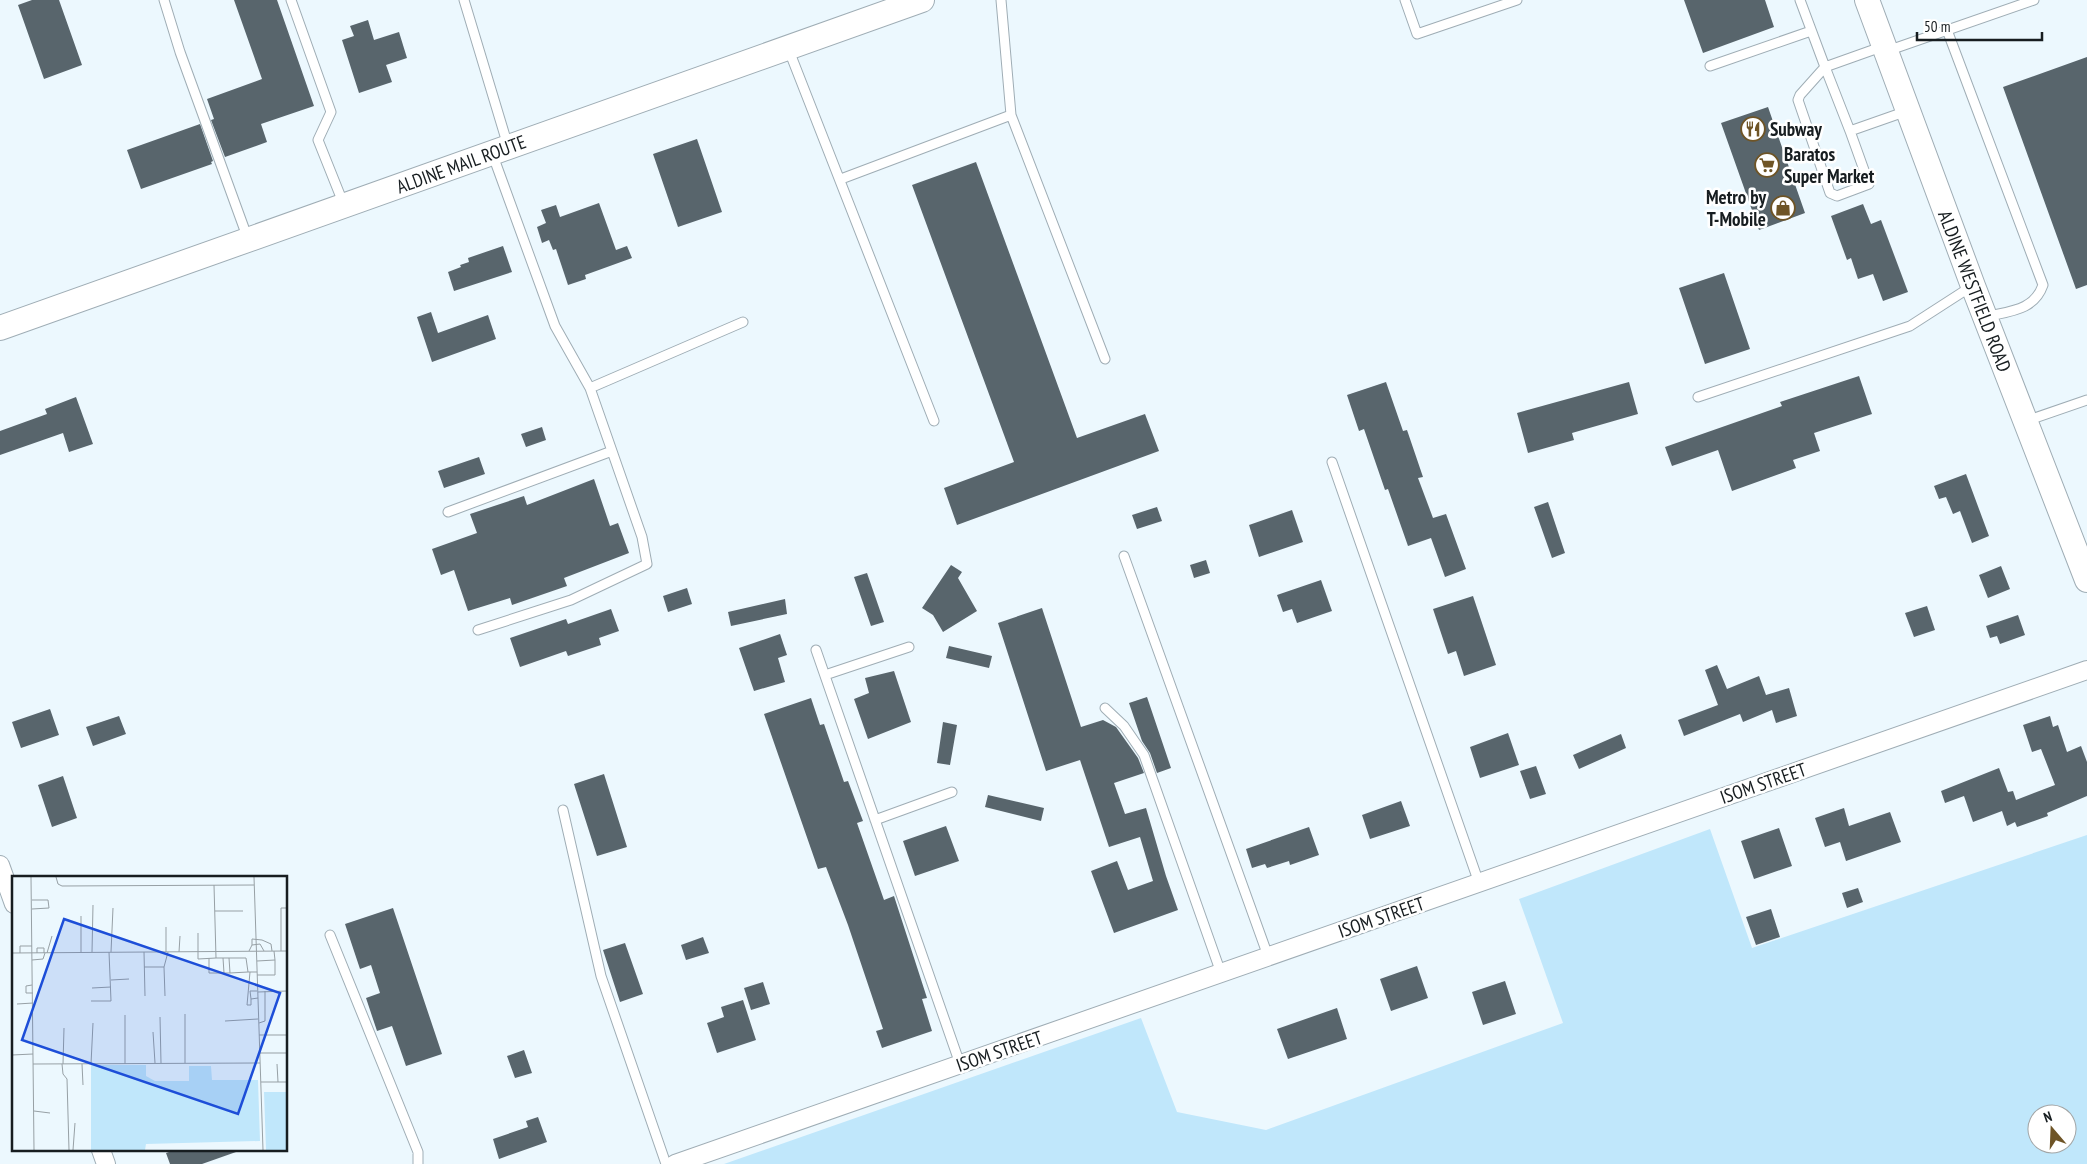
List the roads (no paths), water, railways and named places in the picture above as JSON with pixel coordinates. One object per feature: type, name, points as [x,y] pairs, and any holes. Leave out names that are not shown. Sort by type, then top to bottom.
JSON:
[{"type":"main road","name":"ALDINE MAIL ROUTE","points":[[0,328],[922,0]]},
{"type":"main road","name":"ALDINE WESTFIELD ROAD","points":[[1867,0],[1985,318],[2086,575]]},
{"type":"street","name":"ISOM STREET","points":[[675,1164],[2087,670]]},
{"type":"street","points":[[0,865],[12,898]]},
{"type":"lane","points":[[164,0],[180,52],[248,240]]},
{"type":"lane","points":[[291,0],[331,112],[318,140],[344,205]]},
{"type":"lane","points":[[464,0],[500,150],[555,326],[590,388],[642,537],[648,564],[571,600],[478,630]]},
{"type":"lane","points":[[1001,0],[1011,115],[1105,359]]},
{"type":"lane","points":[[1405,0],[1417,34],[1517,0]]},
{"type":"lane","points":[[1800,0],[1811,31],[1825,67],[1850,131],[1869,184],[1837,196],[1830,193],[1798,100],[1825,67],[1948,30],[2034,0]]},
{"type":"lane","points":[[1948,30],[2043,285],[2039,296],[2032,304],[1985,318]]},
{"type":"lane","points":[[1710,66],[1811,31]]},
{"type":"lane","points":[[788,47],[934,421]]},
{"type":"lane","points":[[1850,131],[1908,110]]},
{"type":"lane","points":[[841,179],[1011,115]]},
{"type":"lane","points":[[1698,397],[1910,326],[1973,286]]},
{"type":"lane","points":[[590,388],[744,322]]},
{"type":"lane","points":[[2026,421],[2087,400]]},
{"type":"lane","points":[[448,512],[612,451]]},
{"type":"lane","points":[[1332,462],[1479,883]]},
{"type":"lane","points":[[1124,556],[1268,956]]},
{"type":"lane","points":[[825,675],[909,646]]},
{"type":"lane","points":[[816,650],[960,1064]]},
{"type":"lane","points":[[1104,708],[1124,726],[1144,755],[1157,787],[1221,973]]},
{"type":"lane","points":[[875,820],[952,792]]},
{"type":"lane","points":[[563,810],[601,976],[666,1164]]},
{"type":"lane","points":[[330,934],[418,1152],[418,1164]]},
{"type":"place","name":"Subway","points":[[1753,129]]},
{"type":"place","name":"Baratos Super Market","points":[[1767,165]]},
{"type":"place","name":"Metro by T-Mobile","points":[[1783,208]]}]
